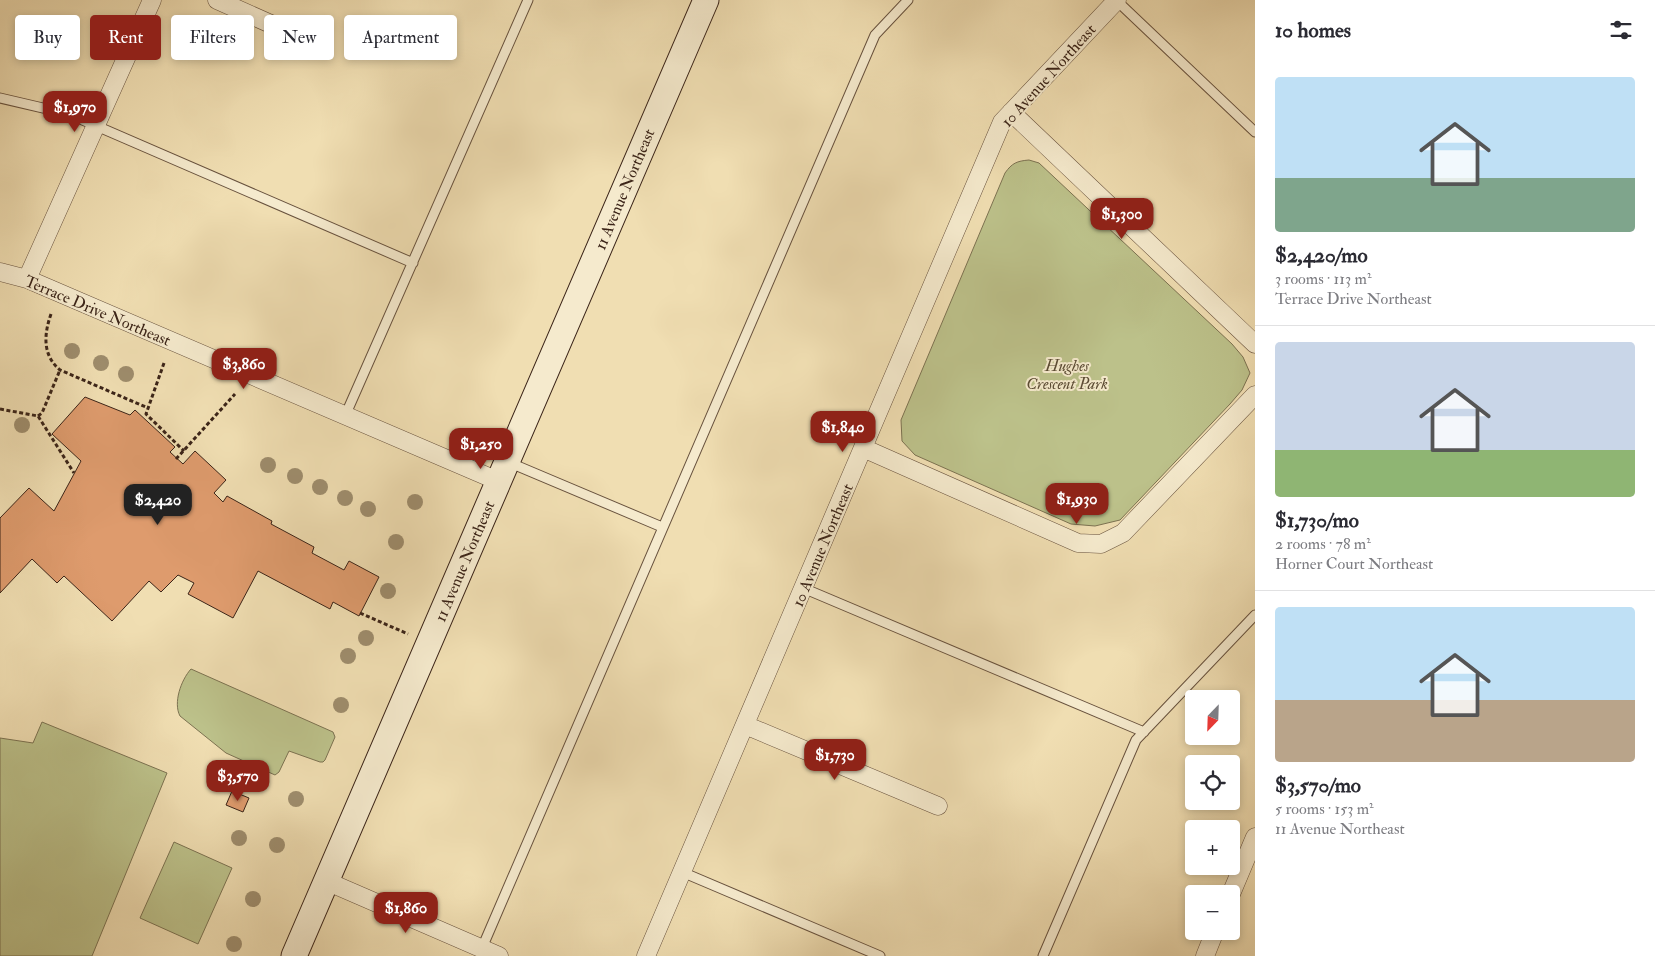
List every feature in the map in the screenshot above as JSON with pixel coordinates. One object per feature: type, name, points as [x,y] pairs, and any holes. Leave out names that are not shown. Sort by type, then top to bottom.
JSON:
[{"type":"street","points":[[27,279],[152,0]]},
{"type":"street","points":[[217,0],[264,21]]},
{"type":"street","name":"11 Avenue Northeast","points":[[294,956],[706,0]]},
{"type":"street","name":"10 Avenue Northeast","points":[[646,956],[1002,122],[1117,0]]},
{"type":"street","points":[[1011,112],[1255,344]]},
{"type":"street","name":"Terrace Drive Northeast","points":[[0,272],[27,279],[345,416],[502,471]]},
{"type":"street","points":[[863,448],[1078,543],[1102,544],[1123,533],[1255,395]]},
{"type":"street","points":[[745,725],[938,806]]},
{"type":"street","points":[[1235,885],[1255,838]]},
{"type":"street","points":[[326,882],[499,956]]},
{"type":"street","points":[[1205,956],[1212,940]]},
{"type":"lane","points":[[345,416],[528,0]]},
{"type":"lane","points":[[482,948],[875,35],[908,0]]},
{"type":"lane","points":[[1117,0],[1255,132]]},
{"type":"lane","points":[[0,98],[60,112],[96,126],[413,264]]},
{"type":"lane","points":[[502,471],[662,527]]},
{"type":"lane","points":[[803,588],[1144,732]]},
{"type":"lane","points":[[1044,956],[1136,740],[1255,615]]},
{"type":"lane","points":[[682,872],[880,956]]},
{"type":"path","points":[[51,314],[47,326],[45,346],[54,366],[148,408]]},
{"type":"path","points":[[164,363],[146,414],[184,451]]},
{"type":"path","points":[[38,416],[42,413],[60,370]]},
{"type":"path","points":[[176,458],[235,394]]},
{"type":"path","points":[[0,409],[38,416],[74,473]]},
{"type":"path","points":[[360,613],[409,635]]},
{"type":"green space","name":"Hughes Crescent Park","points":[[1029,160],[1039,163],[1232,344],[1243,357],[1250,373],[1242,390],[1230,404],[1120,520],[1095,526],[1071,524],[915,455],[902,441],[901,420],[1005,173],[1015,163]]},
{"type":"green space","points":[[191,669],[333,732],[335,737],[325,760],[320,762],[289,751],[279,772],[275,775],[226,753],[180,716],[177,705],[179,692],[184,679]]},
{"type":"green space","points":[[42,722],[167,773],[92,956],[0,956],[0,738],[33,743]]},
{"type":"green space","points":[[174,842],[232,868],[198,944],[140,918]]},
{"type":"building","points":[[85,397],[130,415],[135,410],[175,447],[170,452],[183,464],[195,451],[226,480],[214,493],[223,502],[227,496],[272,521],[271,524],[314,547],[312,553],[344,570],[349,561],[379,577],[359,616],[333,602],[330,609],[258,571],[233,618],[188,594],[194,583],[178,575],[161,592],[149,581],[112,621],[64,576],[57,583],[32,559],[0,593],[0,518],[29,488],[54,511],[81,461],[52,434]]},
{"type":"building","points":[[232,791],[249,798],[243,812],[226,805]]}]
